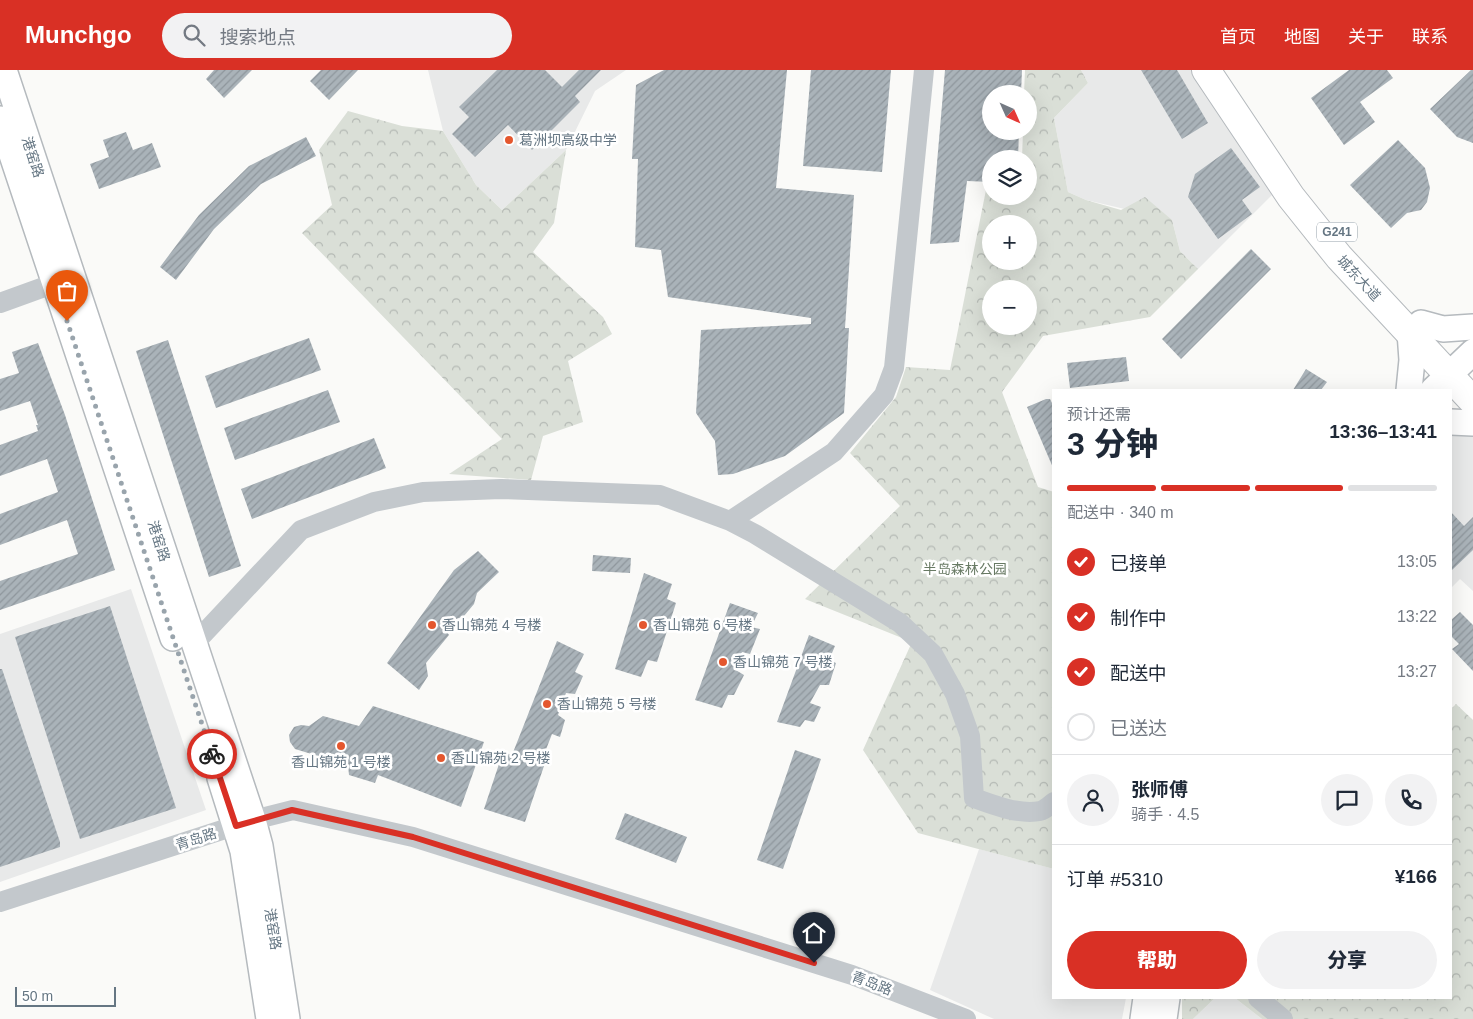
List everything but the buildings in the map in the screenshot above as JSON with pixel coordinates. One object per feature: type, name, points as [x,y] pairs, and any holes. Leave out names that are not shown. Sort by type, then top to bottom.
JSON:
[{"type":"highway","name":"城东大道","points":[[1206,70],[1291,198],[1339,257],[1416,328]]},
{"type":"highway","name":"城东大道","points":[[1225,70],[1308,195],[1347,245],[1461,380]]},
{"type":"main road","name":"港窑路","points":[[4,70],[64,280],[244,823],[260,846],[287,1019]]},
{"type":"main road","name":"港窑路","points":[[0,119],[64,280],[194,645],[244,823],[243,851],[269,1019]]},
{"type":"main road","points":[[1409,389],[1416,328],[1473,327]]},
{"type":"main road","points":[[1452,422],[1473,423]]},
{"type":"main road","points":[[1143,1019],[1146,999]]},
{"type":"main road","points":[[1164,1019],[1167,999]]},
{"type":"street","points":[[730,521],[834,452],[884,395],[895,359],[924,70]]},
{"type":"street","points":[[0,303],[64,280]]},
{"type":"street","points":[[194,645],[301,530],[374,502],[422,492],[501,489],[660,495],[730,521],[755,534],[900,623],[933,654],[955,694],[970,736],[974,798],[993,805],[1019,810],[1042,811],[1052,804]]},
{"type":"street","name":"青岛路","points":[[0,902],[244,823],[292,810],[413,837],[852,975],[966,1019]]},
{"type":"street","points":[[1259,999],[1282,1019]]},
{"type":"shaded area","name":"葛洲坝高级中学","points":[[428,70],[626,70],[595,91],[566,150],[502,210],[476,185],[443,131]]},
{"type":"shaded area","points":[[1081,70],[1192,70],[1272,195],[1198,269],[1180,251],[1172,220],[1086,200],[1068,192],[1054,118],[1088,83]]},
{"type":"shaded area","points":[[1473,434],[1473,591],[1460,579],[1452,587],[1452,436]]},
{"type":"shaded area","points":[[131,589],[206,810],[0,882],[0,634]]},
{"type":"shaded area","points":[[979,849],[1052,868],[1052,999],[1126,999],[1122,1019],[994,1019],[930,990]]},
{"type":"shaded area","points":[[1214,999],[1236,999],[1262,1019],[1193,1019]]},
{"type":"green space","name":"半岛森林公园","points":[[1025,70],[1081,70],[1088,83],[1054,118],[1068,192],[1086,200],[1121,210],[1145,197],[1172,220],[1180,251],[1198,269],[1150,317],[1043,336],[1002,392],[1038,487],[1052,491],[1052,868],[918,833],[863,750],[912,642],[805,599],[900,506],[850,453],[896,397],[906,367],[950,370],[983,205],[1037,205],[1037,150],[1022,150],[1023,140],[1038,140],[1038,85],[1024,85]]},
{"type":"green space","points":[[348,111],[402,126],[443,131],[476,185],[502,210],[566,150],[554,223],[533,252],[603,317],[612,334],[568,361],[583,422],[543,436],[531,480],[449,474],[502,439],[302,233],[332,205],[319,150]]},
{"type":"green space","points":[[1456,704],[1473,720],[1473,1019],[1262,1019],[1236,999],[1452,999],[1452,708]]},
{"type":"green space","points":[[1182,999],[1214,999],[1193,1019],[1182,1019]]},
{"type":"way so far","points":[[67,321],[212,754]]},
{"type":"place","name":"葛洲坝高级中学","points":[[509,140]]},
{"type":"place","name":"香山锦苑 4 号楼","points":[[432,625]]},
{"type":"place","name":"香山锦苑 6 号楼","points":[[643,625]]},
{"type":"place","name":"香山锦苑 7 号楼","points":[[723,662]]},
{"type":"place","name":"香山锦苑 5 号楼","points":[[547,704]]},
{"type":"place","name":"香山锦苑 1 号楼","points":[[341,746]]},
{"type":"place","name":"香山锦苑 2 号楼","points":[[441,758]]},
{"type":"route","points":[[212,754],[236,826],[292,810],[413,837],[814,963]]}]
